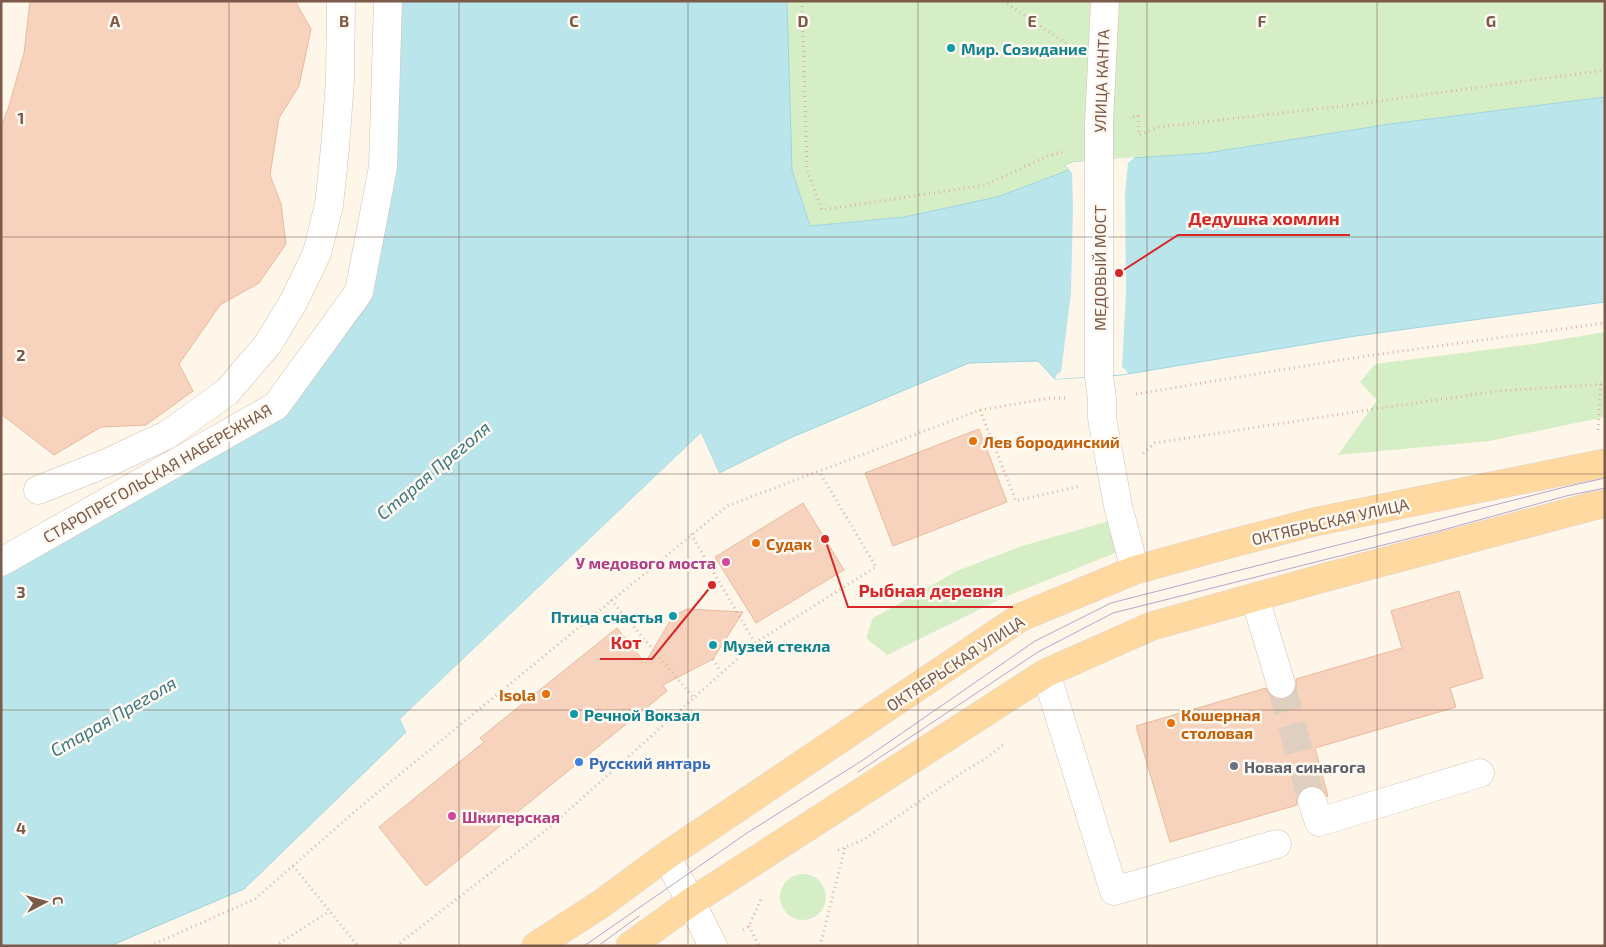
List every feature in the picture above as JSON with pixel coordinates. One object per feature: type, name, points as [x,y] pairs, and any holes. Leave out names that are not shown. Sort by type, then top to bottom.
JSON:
[{"type":"main road","name":"ОКТЯБРЬСКАЯ УЛИЦА","points":[[536,946],[601,904],[666,856],[1022,617],[1135,570],[1233,543],[1314,522],[1605,463]]},
{"type":"main road","points":[[630,946],[691,902],[1046,673],[1152,626],[1344,572],[1605,504]]},
{"type":"street","points":[[38,490],[109,462],[166,435],[227,392],[268,344],[294,301],[317,253],[329,205],[340,80],[340,1]]},
{"type":"street","name":"СТАРОПРЕГОЛЬСКАЯ НАБЕРЕЖНАЯ","points":[[1,562],[276,406],[359,292],[383,167],[388,1]]},
{"type":"street","name":"УЛИЦА КАНТА","points":[[1099,161],[1101,66],[1105,1]]},
{"type":"street","name":"МЕДОВЫЙ МОСТ","points":[[1099,161],[1101,398],[1118,506],[1135,570]]},
{"type":"street","points":[[1255,598],[1281,684]]},
{"type":"street","points":[[1046,673],[1114,891],[1277,844]]},
{"type":"street","points":[[1312,801],[1319,822],[1480,773]]},
{"type":"street","points":[[666,856],[713,946]]},
{"type":"path","points":[[802,1],[807,170],[822,210],[985,185],[1048,156],[1065,151]]},
{"type":"path","points":[[1003,1],[1101,66]]},
{"type":"path","points":[[1138,116],[1139,135],[1159,127],[1344,106],[1605,70]]},
{"type":"path","points":[[1135,394],[1359,356],[1605,323]]},
{"type":"path","points":[[980,410],[1016,501],[1113,478],[1156,443],[1498,391],[1605,384]]},
{"type":"path","points":[[150,946],[255,899],[360,807],[727,506],[980,410],[1051,398],[1101,398]]},
{"type":"path","points":[[396,946],[551,826],[755,643],[876,567],[818,471]]},
{"type":"path","points":[[691,534],[755,643]]},
{"type":"path","points":[[611,600],[693,697]]},
{"type":"path","points":[[713,659],[721,672]]},
{"type":"path","points":[[833,853],[862,840],[963,772]]},
{"type":"path","points":[[820,946],[846,847]]},
{"type":"path","points":[[293,866],[358,946]]},
{"type":"path","points":[[742,931],[749,926],[764,895]]},
{"type":"path","points":[[275,946],[330,911]]},
{"type":"path","points":[[749,926],[759,946]]},
{"type":"green space","points":[[787,1],[1605,1],[1605,97],[1390,124],[1207,153],[1099,161],[997,197],[904,217],[810,226],[792,170]]},
{"type":"green space","points":[[1605,332],[1605,417],[1489,441],[1338,455],[1377,400],[1360,382],[1375,364],[1533,344]]},
{"type":"green space","points":[[1109,521],[1120,551],[1005,597],[887,655],[866,638],[873,618],[957,571],[1022,546]]},
{"type":"green space","points":[[798,874],[808,874],[822,884],[826,897],[822,910],[816,916],[808,920],[798,920],[784,910],[780,902],[780,892],[790,878]]},
{"type":"water","name":"Старая Преголя","points":[[399,1],[787,1],[792,170],[810,226],[904,217],[997,197],[1069,170],[1065,165],[1074,162],[1207,153],[1390,124],[1605,97],[1605,302],[1356,336],[1122,375],[1055,379],[1038,361],[969,363],[790,438],[719,473],[701,433],[400,719],[406,732],[244,889],[110,946],[1,946],[1,575],[285,414],[370,303],[394,172]]},
{"type":"pier","points":[[1135,157],[1128,163],[1125,194],[1126,293],[1122,367],[1128,374],[1055,379],[1057,374],[1061,372],[1071,293],[1072,173],[1065,165],[1074,162]]},
{"type":"pier","points":[[701,433],[719,473],[717,475],[701,437],[403,719],[408,730],[406,732],[400,719]]},
{"type":"building","points":[[30,1],[295,1],[311,29],[299,86],[279,118],[270,175],[281,204],[286,244],[259,283],[220,305],[179,364],[193,391],[146,425],[101,427],[54,455],[1,414],[1,128],[24,53]]},
{"type":"building","points":[[979,429],[1007,502],[893,546],[865,473]]},
{"type":"building","points":[[803,503],[844,570],[756,623],[715,557]]},
{"type":"building","points":[[1459,591],[1483,678],[1450,688],[1456,707],[1315,748],[1327,797],[1322,789],[1316,786],[1308,786],[1300,791],[1297,797],[1297,805],[1170,842],[1136,726],[1266,688],[1270,695],[1277,699],[1286,699],[1293,694],[1296,688],[1296,679],[1402,648],[1391,611]]},
{"type":"building","points":[[687,609],[743,612],[713,659],[663,685],[667,691],[426,886],[379,827],[484,742],[480,738],[617,628],[645,663],[673,616]]},
{"type":"tunnel","points":[[1281,684],[1312,801]]},
{"type":"tram line","points":[[584,946],[747,833],[863,760],[1035,641],[1111,603],[1605,478]]},
{"type":"tram line","points":[[858,772],[1038,652],[1113,613],[1439,531],[1566,496],[1605,488]]},
{"type":"tram line","points":[[598,946],[639,916]]},
{"type":"place","name":"Мир. Созидание","points":[[951,48]]},
{"type":"place","name":"Дедушка хомлин","points":[[1119,273]]},
{"type":"place","name":"Лев бородинский","points":[[973,441]]},
{"type":"place","name":"Рыбная деревня","points":[[825,539]]},
{"type":"place","name":"Судак","points":[[756,543]]},
{"type":"place","name":"У медового моста","points":[[726,562]]},
{"type":"place","name":"Кот","points":[[712,585]]},
{"type":"place","name":"Птица счастья","points":[[673,616]]},
{"type":"place","name":"Музей стекла","points":[[713,645]]},
{"type":"place","name":"Isola","points":[[546,694]]},
{"type":"place","name":"Речной Вокзал","points":[[574,714]]},
{"type":"place","name":"Кошерная столовая","points":[[1171,723]]},
{"type":"place","name":"Русский янтарь","points":[[579,762]]},
{"type":"place","name":"Новая синагога","points":[[1234,766]]},
{"type":"place","name":"Шкиперская","points":[[452,816]]}]
